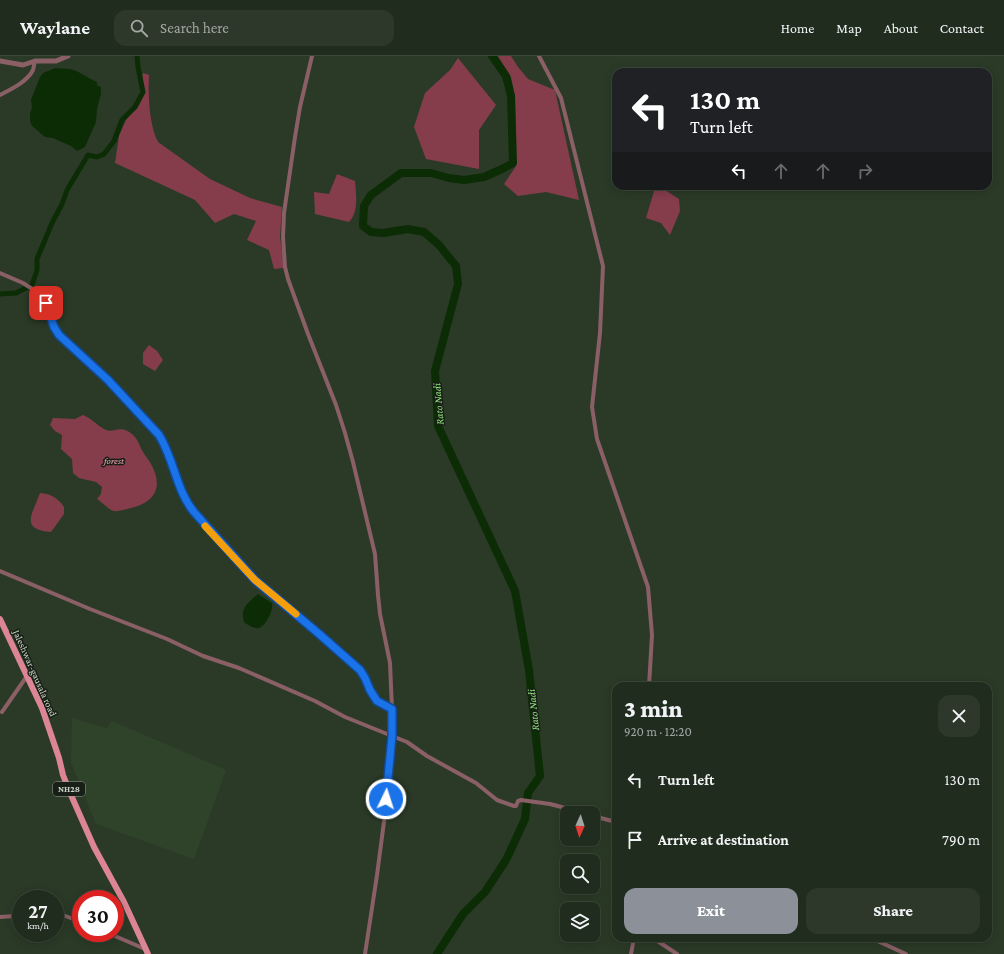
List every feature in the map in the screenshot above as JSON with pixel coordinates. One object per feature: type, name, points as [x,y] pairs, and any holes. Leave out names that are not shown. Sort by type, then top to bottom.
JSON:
[{"type":"main road","name":"Jaleshwar-gausala road","points":[[0,619],[42,708],[59,758],[63,775],[94,847],[124,902],[147,951]]},
{"type":"street","points":[[0,62],[23,64],[35,60],[56,61],[68,56]]},
{"type":"street","points":[[312,56],[300,107],[284,213],[282,237],[285,267],[308,334],[336,405],[355,469],[375,554],[380,607],[390,663],[392,736],[385,814],[365,954]]},
{"type":"street","points":[[539,56],[560,98],[603,266],[600,333],[592,407],[597,439],[648,587],[652,635],[649,682]]},
{"type":"street","points":[[0,95],[22,83],[28,77],[33,70],[35,60]]},
{"type":"street","points":[[0,273],[23,283],[40,294],[46,303],[54,327],[59,335],[105,377],[159,435],[164,443],[178,483],[189,506],[214,535],[255,580],[360,670],[379,703],[392,709]]},
{"type":"street","points":[[0,571],[90,609],[167,639],[203,656],[239,668],[315,701],[345,717],[407,742],[427,756],[470,779],[498,800],[514,806],[516,806],[518,801],[521,800],[560,807]]},
{"type":"street","points":[[2,712],[27,676]]},
{"type":"street","points":[[600,818],[612,821]]},
{"type":"street","points":[[0,918],[12,916]]},
{"type":"street","points":[[124,940],[147,951]]},
{"type":"street","points":[[631,954],[633,942]]},
{"type":"street","points":[[659,942],[677,954]]},
{"type":"street","points":[[880,942],[906,954]]},
{"type":"shaded area","points":[[55,68],[74,70],[97,82],[97,85],[101,87],[96,122],[85,147],[77,151],[71,146],[53,138],[45,137],[32,126],[30,121],[32,107],[31,100],[40,77],[43,73]]},
{"type":"shaded area","points":[[258,594],[272,603],[272,606],[271,613],[267,621],[262,627],[257,628],[244,622],[243,613],[246,606]]},
{"type":"shaded area","points":[[72,718],[107,728],[112,721],[226,770],[194,859],[96,824],[71,762]]},
{"type":"green space","points":[[498,56],[511,56],[528,79],[555,90],[579,200],[546,192],[518,196],[504,184],[516,166],[515,97],[511,77]]},
{"type":"green space","points":[[458,58],[496,105],[479,130],[479,169],[426,159],[414,127],[425,93],[450,70]]},
{"type":"green space","points":[[143,73],[149,75],[151,119],[158,142],[210,179],[250,198],[282,207],[280,237],[284,268],[274,269],[269,250],[247,240],[256,221],[234,214],[215,223],[195,200],[115,163],[119,136],[129,113],[138,107]]},
{"type":"green space","points":[[337,174],[355,181],[356,208],[349,222],[315,214],[314,192],[329,194]]},
{"type":"green space","points":[[654,190],[665,190],[679,199],[680,211],[670,235],[661,223],[646,218]]},
{"type":"green space","points":[[149,345],[157,351],[163,360],[155,371],[143,364],[143,353]]},
{"type":"green space","name":"forest","points":[[83,415],[90,418],[106,430],[121,429],[128,431],[136,438],[151,464],[156,478],[156,490],[149,500],[135,507],[114,511],[97,499],[101,494],[102,487],[96,482],[79,478],[73,473],[72,459],[61,449],[62,435],[55,431],[50,425],[53,418],[75,419]]},
{"type":"green space","points":[[40,493],[48,494],[54,497],[64,507],[64,514],[51,532],[40,530],[31,523],[32,514]]},
{"type":"waterway","points":[[0,294],[16,293],[32,285],[37,270],[37,259],[67,190],[88,155],[97,157],[104,154],[114,141],[122,120],[135,107],[143,92],[137,56]]},
{"type":"waterway","name":"Rato Nadi","points":[[437,954],[463,914],[485,892],[506,860],[525,819],[528,793],[540,776],[529,670],[515,591],[438,426],[435,371],[458,284],[456,266],[439,245],[424,232],[408,229],[383,233],[371,232],[363,226],[364,206],[371,195],[401,173],[431,173],[464,180],[484,177],[513,163],[511,96],[506,76],[492,56]]},
{"type":"slow traffic","points":[[205,526],[255,580],[296,614]]},
{"type":"route","points":[[46,303],[55,331],[108,380],[159,435],[168,453],[178,483],[189,506],[194,512],[255,580],[360,670],[377,701],[392,709],[392,736],[390,744],[386,799]]}]
